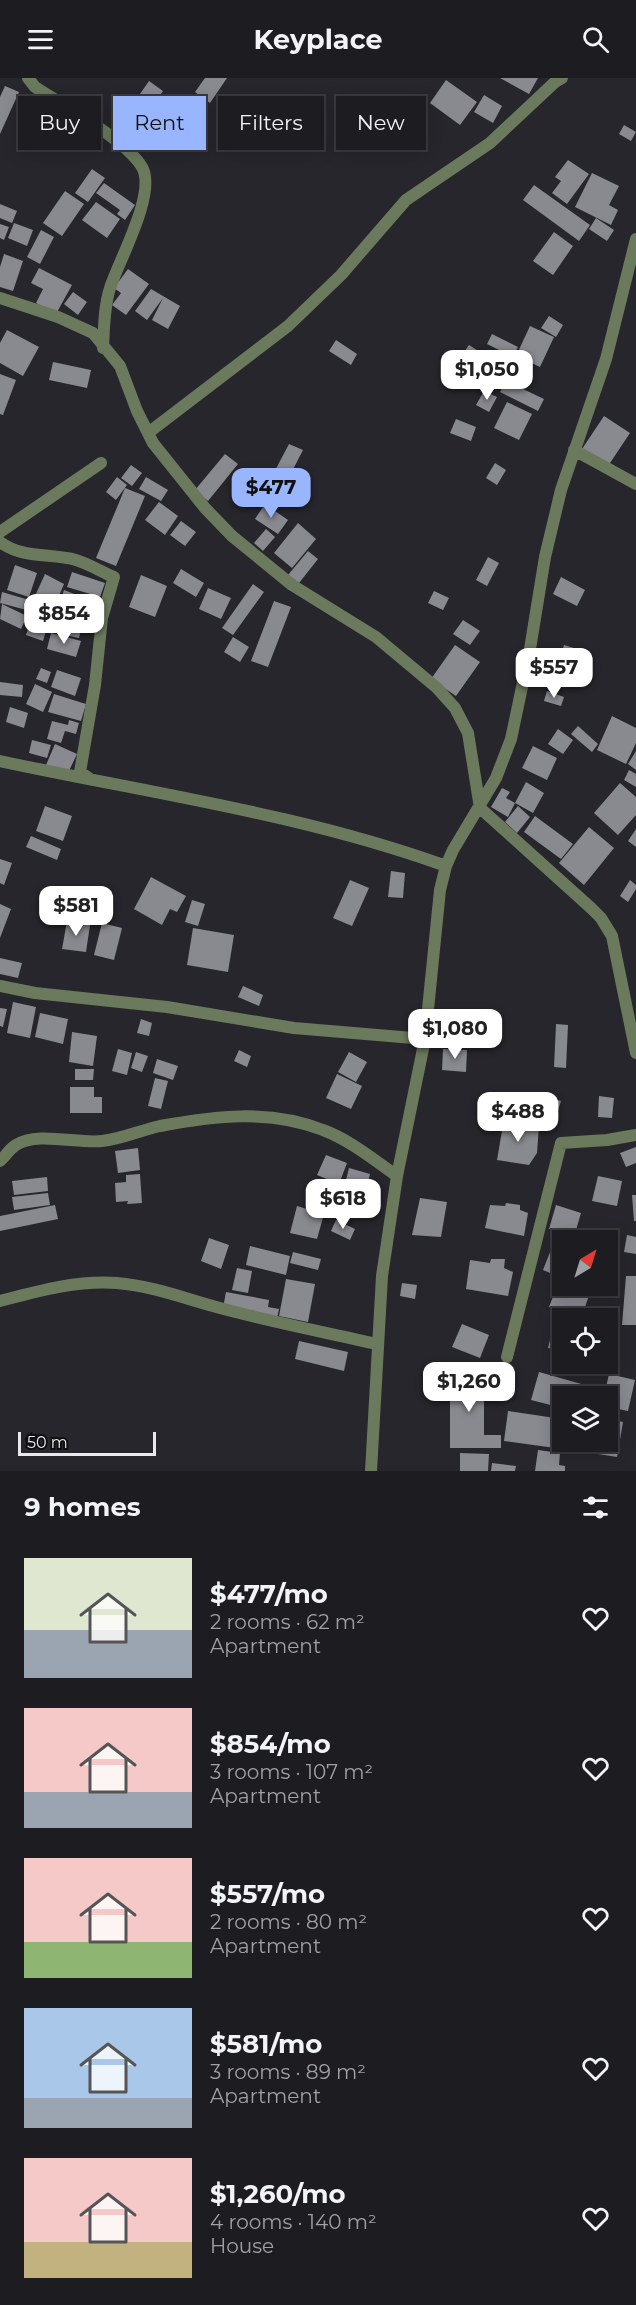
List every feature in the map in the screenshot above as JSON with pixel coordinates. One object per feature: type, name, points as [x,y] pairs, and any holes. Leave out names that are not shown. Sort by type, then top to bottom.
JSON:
[{"type":"street","points":[[27,78],[35,87],[122,145],[141,166],[145,174],[147,187],[141,211],[109,291],[104,348]]},
{"type":"street","points":[[148,433],[288,326],[340,275],[406,200],[490,143],[562,78]]},
{"type":"street","points":[[370,1471],[382,1276],[397,1176],[425,1039],[440,890],[446,866],[496,778],[511,740],[530,649],[545,557],[561,490],[606,359],[636,239]]},
{"type":"street","points":[[0,298],[58,317],[93,333],[120,366],[153,443],[205,508],[251,554],[292,585],[376,637],[430,681],[455,708],[468,733],[480,808],[591,908],[608,928],[612,936],[636,1053]]},
{"type":"street","points":[[574,450],[636,484]]},
{"type":"street","points":[[0,532],[102,463]]},
{"type":"street","points":[[0,542],[9,548],[33,555],[75,560],[114,578],[102,618],[80,772],[90,780]]},
{"type":"street","points":[[0,761],[206,801],[388,845],[446,866]]},
{"type":"street","points":[[0,986],[35,993],[166,1006],[294,1028],[425,1039]]},
{"type":"street","points":[[0,1161],[8,1151],[26,1140],[102,1141],[158,1127],[216,1117],[253,1115],[293,1121],[324,1130],[353,1146],[397,1176]]},
{"type":"street","points":[[507,1356],[561,1143],[607,1140],[636,1135]]},
{"type":"street","points":[[0,1301],[50,1288],[117,1283],[151,1288],[282,1323],[377,1344]]},
{"type":"building","points":[[205,78],[227,78],[210,103],[206,100],[206,96],[200,96],[195,92]]},
{"type":"building","points":[[500,78],[538,78],[529,94]]},
{"type":"building","points":[[446,80],[477,102],[460,125],[430,103]]},
{"type":"building","points":[[149,81],[163,91],[160,96],[139,96]]},
{"type":"building","points":[[5,86],[19,92],[0,134],[0,97]]},
{"type":"building","points":[[484,95],[502,106],[493,123],[474,112]]},
{"type":"building","points":[[624,125],[636,132],[631,141],[619,134]]},
{"type":"building","points":[[568,160],[589,174],[567,204],[552,193],[561,181],[555,177]]},
{"type":"building","points":[[92,169],[105,178],[88,202],[75,193]]},
{"type":"building","points":[[592,173],[619,186],[609,205],[618,210],[611,225],[575,207]]},
{"type":"building","points":[[104,183],[135,205],[125,220],[117,214],[120,210],[96,193]]},
{"type":"building","points":[[534,185],[590,225],[579,241],[523,200]]},
{"type":"building","points":[[65,191],[84,204],[62,236],[43,223]]},
{"type":"building","points":[[96,202],[120,219],[107,238],[82,220]]},
{"type":"building","points":[[0,204],[17,211],[12,223],[0,218]]},
{"type":"building","points":[[596,218],[614,230],[607,241],[589,229]]},
{"type":"building","points":[[14,223],[33,230],[27,246],[8,238]]},
{"type":"building","points":[[0,224],[9,227],[4,240],[0,238]]},
{"type":"building","points":[[41,230],[54,237],[40,264],[27,257]]},
{"type":"building","points":[[554,232],[573,246],[553,275],[533,261]]},
{"type":"building","points":[[4,254],[23,261],[13,291],[0,287],[0,267]]},
{"type":"building","points":[[39,268],[72,285],[56,314],[36,303],[43,289],[31,283]]},
{"type":"building","points":[[128,269],[149,284],[126,315],[112,305],[121,293],[114,288]]},
{"type":"building","points":[[151,289],[180,306],[168,329],[152,320],[163,298],[147,320],[135,311]]},
{"type":"building","points":[[73,292],[87,302],[78,315],[64,304]]},
{"type":"building","points":[[549,316],[563,325],[556,337],[541,328]]},
{"type":"building","points":[[530,326],[554,337],[540,367],[516,356]]},
{"type":"building","points":[[7,330],[39,347],[23,376],[0,363],[0,343]]},
{"type":"building","points":[[492,334],[518,347],[513,357],[487,344]]},
{"type":"building","points":[[336,340],[357,354],[351,365],[329,351]]},
{"type":"building","points":[[469,345],[483,354],[477,362],[464,352]]},
{"type":"building","points":[[53,362],[91,370],[87,388],[49,380]]},
{"type":"building","points":[[0,374],[16,380],[3,415],[0,414]]},
{"type":"building","points":[[506,381],[544,399],[538,411],[500,392]]},
{"type":"building","points":[[484,391],[497,397],[489,412],[476,405]]},
{"type":"building","points":[[507,402],[532,414],[519,440],[494,428]]},
{"type":"building","points":[[604,416],[630,433],[608,466],[582,449]]},
{"type":"building","points":[[456,419],[476,427],[471,441],[450,433]]},
{"type":"building","points":[[289,444],[303,450],[284,487],[270,480]]},
{"type":"building","points":[[225,454],[238,464],[208,501],[195,490]]},
{"type":"building","points":[[495,463],[506,470],[497,485],[486,478]]},
{"type":"building","points":[[131,465],[142,473],[132,486],[121,478]]},
{"type":"building","points":[[238,476],[265,484],[259,502],[233,494]]},
{"type":"building","points":[[117,477],[127,485],[116,500],[106,492]]},
{"type":"building","points":[[146,477],[168,490],[161,501],[139,489]]},
{"type":"building","points":[[125,488],[145,496],[116,566],[96,558]]},
{"type":"building","points":[[159,502],[178,516],[165,535],[145,520]]},
{"type":"building","points":[[265,504],[288,520],[278,534],[255,519]]},
{"type":"building","points":[[181,521],[196,532],[185,546],[170,535]]},
{"type":"building","points":[[298,523],[316,539],[292,568],[274,553]]},
{"type":"building","points":[[266,529],[275,537],[263,551],[254,543]]},
{"type":"building","points":[[308,551],[318,559],[299,583],[288,575]]},
{"type":"building","points":[[488,557],[499,563],[487,586],[476,580]]},
{"type":"building","points":[[15,565],[37,573],[29,597],[7,590]]},
{"type":"building","points":[[181,569],[204,583],[196,597],[173,583]]},
{"type":"building","points":[[72,572],[105,583],[100,597],[67,587]]},
{"type":"building","points":[[45,574],[64,584],[55,605],[35,596]]},
{"type":"building","points":[[141,575],[167,586],[155,617],[129,607]]},
{"type":"building","points":[[561,577],[585,590],[577,606],[553,594]]},
{"type":"building","points":[[253,584],[264,592],[233,635],[222,628]]},
{"type":"building","points":[[208,588],[231,598],[221,619],[199,609]]},
{"type":"building","points":[[64,590],[90,600],[85,612],[60,602]]},
{"type":"building","points":[[434,591],[449,598],[443,610],[428,603]]},
{"type":"building","points":[[2,592],[53,607],[47,629],[30,625],[34,612],[0,603]]},
{"type":"building","points":[[274,601],[291,607],[268,667],[251,661]]},
{"type":"building","points":[[2,604],[27,616],[21,629],[0,619]]},
{"type":"building","points":[[61,611],[84,616],[79,638],[55,633]]},
{"type":"building","points":[[463,620],[480,631],[470,645],[453,634]]},
{"type":"building","points":[[29,626],[46,631],[43,641],[26,635]]},
{"type":"building","points":[[51,633],[81,641],[76,657],[47,649]]},
{"type":"building","points":[[233,637],[249,647],[240,662],[224,652]]},
{"type":"building","points":[[455,645],[480,662],[456,696],[431,679]]},
{"type":"building","points":[[564,645],[584,651],[576,676],[556,670]]},
{"type":"building","points":[[41,668],[51,672],[47,683],[36,679]]},
{"type":"building","points":[[57,670],[81,678],[75,696],[51,687]]},
{"type":"building","points":[[0,682],[23,685],[22,697],[0,695]]},
{"type":"building","points":[[35,684],[52,692],[43,712],[26,704]]},
{"type":"building","points":[[547,691],[564,697],[561,706],[544,701]]},
{"type":"building","points":[[54,694],[86,704],[81,721],[48,712]]},
{"type":"building","points":[[10,707],[28,713],[24,728],[6,722]]},
{"type":"building","points":[[612,716],[636,728],[636,743],[626,764],[597,750]]},
{"type":"building","points":[[69,720],[79,723],[76,734],[65,731],[61,743],[47,739],[52,721],[68,725]]},
{"type":"building","points":[[578,726],[598,744],[592,752],[571,734]]},
{"type":"building","points":[[558,729],[573,740],[563,754],[548,744]]},
{"type":"building","points":[[32,740],[51,745],[47,758],[29,753]]},
{"type":"building","points":[[55,744],[77,754],[67,775],[46,765]]},
{"type":"building","points":[[533,746],[557,758],[547,780],[522,768]]},
{"type":"building","points":[[636,751],[636,770],[628,764]]},
{"type":"building","points":[[629,770],[636,774],[636,787],[624,780]]},
{"type":"building","points":[[526,782],[544,793],[533,813],[515,803]]},
{"type":"building","points":[[620,783],[636,797],[636,815],[618,835],[594,813]]},
{"type":"building","points":[[502,788],[510,792],[506,798],[515,803],[508,817],[491,807]]},
{"type":"building","points":[[45,806],[72,816],[63,841],[36,831]]},
{"type":"building","points":[[518,806],[530,817],[517,833],[505,822]]},
{"type":"building","points":[[535,816],[573,844],[561,859],[524,832]]},
{"type":"building","points":[[589,827],[614,848],[584,885],[559,863]]},
{"type":"building","points":[[636,829],[636,847],[628,841]]},
{"type":"building","points":[[31,836],[61,849],[57,860],[26,847]]},
{"type":"building","points":[[0,859],[12,863],[4,885],[0,883]]},
{"type":"building","points":[[391,871],[405,873],[403,898],[388,897]]},
{"type":"building","points":[[151,877],[186,896],[177,912],[170,909],[162,925],[134,909]]},
{"type":"building","points":[[350,880],[369,888],[352,926],[333,918]]},
{"type":"building","points":[[630,880],[636,885],[636,889],[628,902],[620,896]]},
{"type":"building","points":[[192,900],[205,904],[198,926],[185,922]]},
{"type":"building","points":[[0,904],[11,909],[0,938]]},
{"type":"building","points":[[67,921],[90,925],[86,952],[62,949]]},
{"type":"building","points":[[102,923],[122,928],[114,960],[94,955]]},
{"type":"building","points":[[193,928],[234,935],[228,972],[187,965]]},
{"type":"building","points":[[0,958],[22,963],[18,978],[0,974]]},
{"type":"building","points":[[243,986],[263,995],[259,1006],[238,997]]},
{"type":"building","points":[[13,1002],[36,1007],[30,1038],[7,1033]]},
{"type":"building","points":[[0,1008],[7,1009],[3,1027],[0,1026]]},
{"type":"building","points":[[40,1013],[68,1019],[63,1044],[35,1037]]},
{"type":"building","points":[[141,1019],[152,1023],[149,1036],[137,1033]]},
{"type":"building","points":[[556,1024],[568,1025],[566,1068],[554,1067]]},
{"type":"building","points":[[72,1032],[97,1036],[93,1066],[69,1062]]},
{"type":"building","points":[[118,1049],[132,1053],[127,1075],[112,1071]]},
{"type":"building","points":[[443,1049],[467,1050],[466,1072],[442,1070]]},
{"type":"building","points":[[239,1050],[251,1056],[247,1067],[234,1061]]},
{"type":"building","points":[[136,1052],[148,1056],[142,1072],[131,1068]]},
{"type":"building","points":[[349,1052],[367,1062],[356,1082],[338,1072]]},
{"type":"building","points":[[157,1059],[178,1066],[173,1080],[153,1073]]},
{"type":"building","points":[[75,1069],[94,1069],[93,1080],[75,1080]]},
{"type":"building","points":[[337,1074],[362,1086],[351,1109],[326,1098]]},
{"type":"building","points":[[155,1078],[168,1081],[161,1109],[148,1106]]},
{"type":"building","points":[[70,1087],[94,1087],[94,1097],[102,1097],[102,1113],[70,1113]]},
{"type":"building","points":[[546,1096],[561,1101],[556,1117],[541,1113]]},
{"type":"building","points":[[599,1096],[614,1098],[612,1118],[598,1117]]},
{"type":"building","points":[[504,1119],[539,1126],[537,1153],[529,1165],[497,1160]]},
{"type":"building","points":[[636,1147],[636,1163],[626,1167],[620,1153]]},
{"type":"building","points":[[138,1148],[140,1170],[118,1173],[115,1151]]},
{"type":"building","points":[[326,1155],[347,1163],[339,1184],[317,1175]]},
{"type":"building","points":[[349,1168],[370,1174],[366,1190],[345,1184]]},
{"type":"building","points":[[140,1174],[142,1203],[116,1202],[115,1183],[126,1182],[126,1175]]},
{"type":"building","points":[[598,1176],[622,1181],[617,1206],[592,1201]]},
{"type":"building","points":[[47,1177],[48,1191],[14,1195],[12,1181]]},
{"type":"building","points":[[331,1192],[347,1199],[342,1209],[326,1202]]},
{"type":"building","points":[[48,1193],[50,1205],[14,1210],[12,1197]]},
{"type":"building","points":[[632,1195],[636,1195],[636,1221],[634,1221]]},
{"type":"building","points":[[350,1196],[360,1201],[354,1215],[344,1211]]},
{"type":"building","points":[[420,1198],[447,1202],[441,1237],[412,1235]]},
{"type":"building","points":[[506,1203],[520,1205],[520,1210],[528,1213],[524,1236],[485,1228],[490,1205],[505,1206]]},
{"type":"building","points":[[55,1205],[58,1219],[0,1231],[0,1216]]},
{"type":"building","points":[[556,1205],[581,1213],[576,1230],[549,1229]]},
{"type":"building","points":[[297,1206],[324,1214],[317,1239],[290,1233]]},
{"type":"building","points":[[336,1220],[355,1229],[350,1240],[331,1231]]},
{"type":"building","points":[[627,1235],[636,1237],[636,1254],[624,1252]]},
{"type":"building","points":[[209,1238],[229,1245],[221,1269],[201,1261]]},
{"type":"building","points":[[250,1246],[290,1256],[286,1275],[246,1265]]},
{"type":"building","points":[[552,1247],[552,1274],[543,1270]]},
{"type":"building","points":[[293,1252],[321,1259],[318,1270],[290,1263]]},
{"type":"building","points":[[491,1259],[505,1259],[504,1268],[513,1272],[508,1296],[466,1289],[470,1260],[490,1263]]},
{"type":"building","points":[[237,1268],[252,1271],[248,1293],[232,1290]]},
{"type":"building","points":[[626,1276],[636,1276],[636,1325],[622,1325]]},
{"type":"building","points":[[286,1279],[315,1284],[308,1322],[279,1316]]},
{"type":"building","points":[[402,1283],[417,1285],[415,1299],[400,1296]]},
{"type":"building","points":[[226,1292],[269,1300],[268,1307],[279,1309],[277,1318],[223,1308]]},
{"type":"building","points":[[553,1296],[589,1296],[585,1308],[549,1307]]},
{"type":"building","points":[[462,1324],[489,1335],[480,1358],[452,1347]]},
{"type":"building","points":[[552,1332],[552,1349],[548,1348]]},
{"type":"building","points":[[299,1341],[348,1352],[344,1371],[295,1359]]},
{"type":"building","points":[[539,1372],[588,1386],[552,1386],[552,1405],[531,1400]]},
{"type":"building","points":[[450,1373],[484,1373],[484,1435],[501,1435],[501,1448],[450,1448]]},
{"type":"building","points":[[609,1374],[635,1380],[628,1411],[618,1409],[618,1386],[606,1386]]},
{"type":"building","points":[[508,1411],[552,1418],[552,1448],[504,1441]]},
{"type":"building","points":[[618,1421],[623,1422],[618,1451]]},
{"type":"building","points":[[538,1450],[560,1453],[559,1465],[565,1466],[565,1471],[535,1471]]},
{"type":"building","points":[[585,1452],[618,1452],[617,1457]]},
{"type":"building","points":[[460,1453],[489,1454],[488,1471],[460,1471]]},
{"type":"building","points":[[492,1463],[516,1466],[515,1471],[491,1471]]}]
